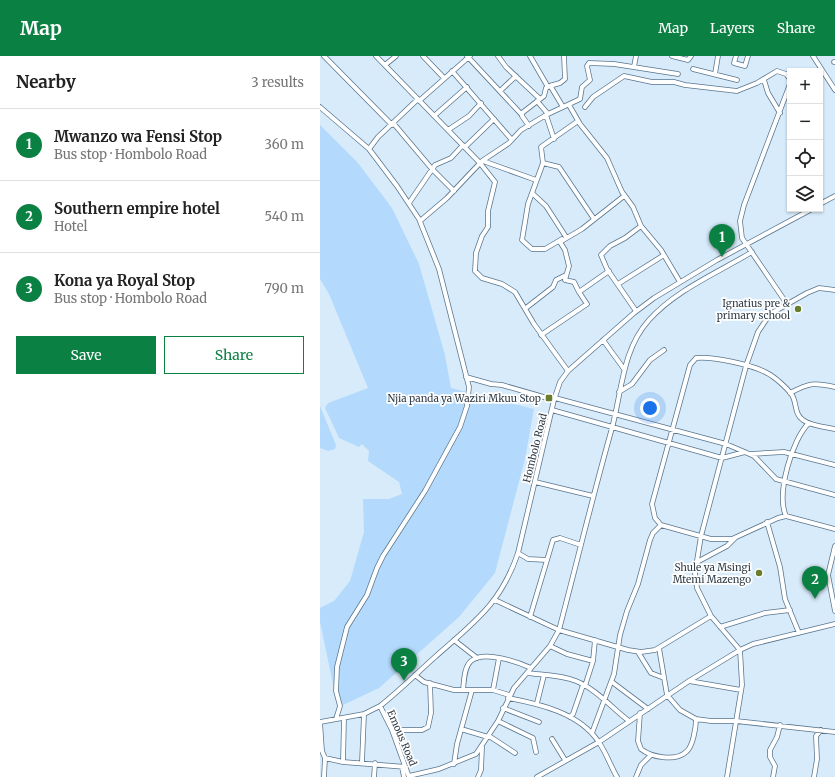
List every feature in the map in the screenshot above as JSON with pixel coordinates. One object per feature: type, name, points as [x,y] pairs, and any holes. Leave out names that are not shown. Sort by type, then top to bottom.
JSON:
[{"type":"street","points":[[324,56],[393,125],[432,169],[454,191]]},
{"type":"street","points":[[376,56],[481,162],[495,182],[488,212],[488,227],[482,236],[476,253],[475,271],[482,278],[512,288],[526,308],[541,336],[568,371]]},
{"type":"street","points":[[423,56],[444,78]]},
{"type":"street","points":[[369,149],[378,137],[469,56],[522,115],[529,126]]},
{"type":"street","points":[[498,56],[539,100],[547,115],[554,139]]},
{"type":"street","points":[[530,56],[563,107]]},
{"type":"street","points":[[522,115],[539,100],[550,86],[560,84],[565,79],[564,56]]},
{"type":"street","points":[[634,67],[636,56]]},
{"type":"street","points":[[672,56],[688,60],[692,56]]},
{"type":"street","points":[[715,74],[718,56]]},
{"type":"street","points":[[736,56],[734,63],[745,66],[748,56]]},
{"type":"street","points":[[813,56],[835,90]]},
{"type":"street","points":[[384,64],[394,57]]},
{"type":"street","points":[[420,220],[454,191],[481,162],[512,140],[521,130],[547,115],[582,98],[582,87],[590,80],[587,66],[589,63],[634,67],[678,74]]},
{"type":"street","points":[[693,69],[737,80]]},
{"type":"street","points":[[452,71],[512,140]]},
{"type":"street","points":[[585,107],[592,96],[624,76],[652,82],[674,82],[685,86],[737,91],[764,80],[777,71],[787,75]]},
{"type":"street","points":[[500,91],[516,76]]},
{"type":"street","points":[[764,80],[768,93],[780,113]]},
{"type":"street","points":[[434,116],[467,87]]},
{"type":"street","points":[[787,93],[743,209],[740,228],[742,238],[746,245],[788,304]]},
{"type":"street","points":[[448,130],[469,116],[481,103]]},
{"type":"street","points":[[569,105],[578,121],[607,158],[624,196],[633,207],[641,226],[664,255],[680,282]]},
{"type":"street","points":[[320,107],[369,149],[420,220],[439,269],[455,327],[469,387],[468,406],[460,427],[425,491],[377,568],[367,595],[346,630],[337,667],[336,691],[340,706],[336,719]]},
{"type":"street","points":[[409,203],[436,164],[451,158],[494,119]]},
{"type":"street","points":[[578,121],[541,147],[543,163],[528,204],[522,240],[532,249],[544,249],[582,229],[624,196]]},
{"type":"street","points":[[481,162],[536,180]]},
{"type":"street","points":[[543,163],[559,167],[594,219]]},
{"type":"street","points":[[532,193],[546,206],[564,238]]},
{"type":"street","points":[[823,202],[835,196]]},
{"type":"street","name":"Hombolo Road","points":[[320,722],[364,714],[380,706],[454,640],[495,600],[507,582],[518,553],[555,399],[560,382],[568,371],[636,311],[680,282],[806,212]]},
{"type":"street","points":[[636,311],[609,272],[601,255],[610,246],[625,238],[641,226]]},
{"type":"street","points":[[541,336],[587,304],[574,282],[566,280],[569,266],[565,250],[560,243],[564,238]]},
{"type":"street","points":[[409,776],[454,764],[472,756],[482,746],[498,722],[509,696],[550,646],[559,630],[612,428],[624,369],[638,335],[654,315],[691,287],[752,252]]},
{"type":"street","points":[[618,284],[664,255]]},
{"type":"street","points":[[579,292],[609,272]]},
{"type":"street","points":[[526,308],[553,287],[556,280],[566,275]]},
{"type":"street","points":[[728,776],[741,690],[740,650],[711,616],[695,584],[696,562],[701,536],[746,366],[763,322],[770,314],[807,293],[819,288],[835,290]]},
{"type":"street","points":[[603,340],[624,369]]},
{"type":"street","points":[[619,392],[632,384],[650,360],[664,350]]},
{"type":"street","points":[[735,538],[720,539],[701,536],[661,525],[652,512],[652,504],[670,444],[690,365],[694,360],[706,358],[746,366],[769,373],[794,398],[799,415],[809,423],[835,429]]},
{"type":"street","points":[[466,377],[615,414],[726,444],[758,459],[771,476],[785,482],[835,495]]},
{"type":"street","points":[[790,393],[811,383],[820,383],[835,387]]},
{"type":"street","points":[[552,410],[722,458],[745,452]]},
{"type":"street","points":[[786,516],[782,502],[785,482],[798,436],[809,423]]},
{"type":"street","points":[[750,454],[779,452],[793,454],[835,465]]},
{"type":"street","points":[[535,482],[593,496]]},
{"type":"street","points":[[696,562],[726,546],[735,538],[767,522],[786,516],[835,529]]},
{"type":"street","points":[[767,522],[780,567],[785,599],[799,633]]},
{"type":"street","points":[[592,733],[612,682],[620,635],[627,610],[638,584],[650,540],[661,525]]},
{"type":"street","points":[[530,617],[554,539],[563,539],[581,545]]},
{"type":"street","points":[[835,546],[828,575],[835,611]]},
{"type":"street","points":[[518,553],[528,559],[547,560]]},
{"type":"street","points":[[495,600],[559,630],[619,648],[638,652],[655,650],[711,616]]},
{"type":"street","points":[[720,627],[765,613],[790,610]]},
{"type":"street","points":[[537,777],[599,742],[667,695],[740,650],[754,644],[835,624]]},
{"type":"street","points":[[454,640],[477,658]]},
{"type":"street","points":[[570,717],[573,714],[593,661],[595,640]]},
{"type":"street","points":[[550,646],[567,654],[593,661]]},
{"type":"street","points":[[659,648],[667,695],[680,710],[696,719],[780,725],[835,732]]},
{"type":"street","points":[[638,652],[651,673],[664,678]]},
{"type":"street","points":[[463,690],[467,667],[471,661],[477,658],[514,660],[531,668]]},
{"type":"street","points":[[494,690],[498,658]]},
{"type":"street","points":[[527,673],[566,678],[584,685],[629,721]]},
{"type":"street","points":[[415,675],[424,682],[463,690],[494,690],[509,696],[537,703],[570,717],[592,733],[599,742],[617,777]]},
{"type":"street","points":[[537,703],[544,675]]},
{"type":"street","points":[[689,681],[741,690]]},
{"type":"street","points":[[612,682],[648,709]]},
{"type":"street","points":[[392,730],[422,730],[428,727],[431,713],[430,683]]},
{"type":"street","points":[[454,764],[461,729],[472,690]]},
{"type":"street","name":"Emous Road","points":[[380,706],[392,730],[404,767],[409,776]]},
{"type":"street","points":[[504,708],[539,722]]},
{"type":"street","points":[[640,713],[638,744],[641,749],[651,755],[676,756],[686,753],[690,748],[696,719]]},
{"type":"street","points":[[362,762],[364,714]]},
{"type":"street","points":[[343,762],[344,718]]},
{"type":"street","points":[[320,722],[321,751],[325,758],[324,777]]},
{"type":"street","points":[[498,722],[533,738],[536,752]]},
{"type":"street","points":[[773,777],[775,766],[770,757],[770,750],[777,737],[780,725]]},
{"type":"street","points":[[461,729],[488,736],[515,753]]},
{"type":"street","points":[[814,777],[818,760],[816,736],[821,730]]},
{"type":"street","points":[[552,739],[565,760]]},
{"type":"street","points":[[478,777],[481,770],[482,746]]},
{"type":"street","points":[[636,777],[641,765],[651,755]]},
{"type":"street","points":[[325,758],[343,762],[375,763],[404,767],[404,777]]},
{"type":"street","points":[[374,777],[375,763]]},
{"type":"shaded area","points":[[320,125],[358,163],[392,208],[419,264],[445,355],[451,388],[534,409],[525,459],[495,573],[459,617],[379,688],[343,705],[337,703],[320,622],[320,608],[334,601],[350,581],[364,532],[363,499],[389,499],[402,494],[399,482],[368,461],[369,451],[362,444],[359,447],[339,438],[325,408],[328,403],[368,388],[329,294],[320,279]]},
{"type":"shaded area","points":[[320,406],[336,445],[335,449],[328,451],[320,448]]},
{"type":"place","name":"Mwanzo wa Fensi Stop","points":[[722,257]]},
{"type":"place","name":"Ignatius pre & primary school","points":[[798,309]]},
{"type":"place","name":"Njia panda ya Waziri Mkuu Stop","points":[[549,398]]},
{"type":"place","name":"Shule ya Msingi Mtemi Mazengo","points":[[759,573]]},
{"type":"place","name":"Southern empire hotel","points":[[815,599]]},
{"type":"place","name":"Kona ya Royal Stop","points":[[404,681]]}]
